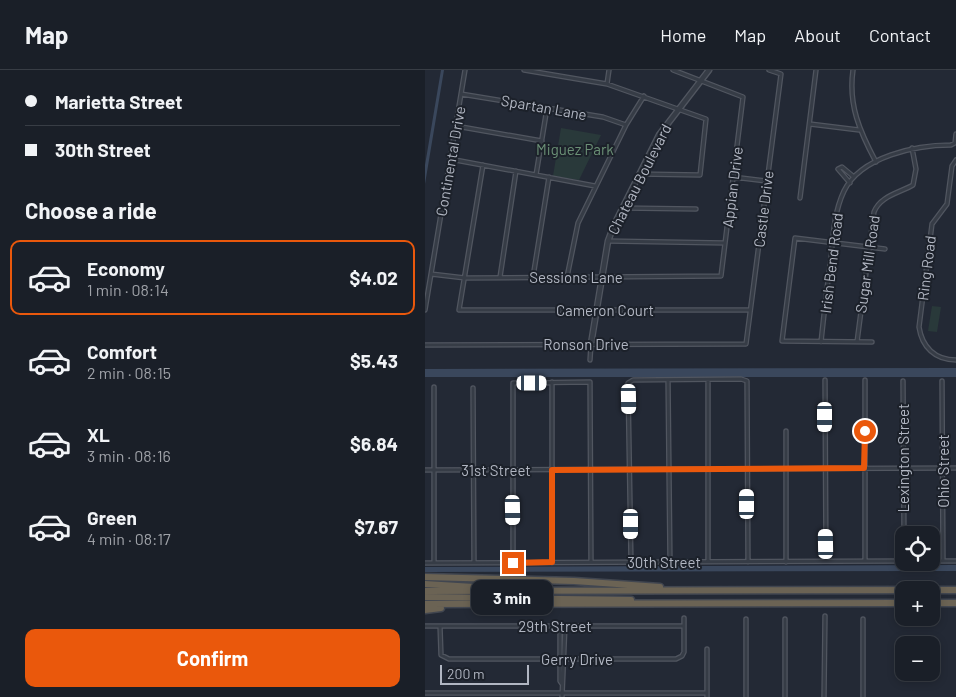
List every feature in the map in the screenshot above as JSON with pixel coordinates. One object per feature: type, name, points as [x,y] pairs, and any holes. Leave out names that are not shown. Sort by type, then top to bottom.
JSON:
[{"type":"highway","points":[[425,577],[622,583],[691,591]]},
{"type":"highway","points":[[425,584],[502,590]]},
{"type":"highway","points":[[425,591],[956,590]]},
{"type":"highway","points":[[425,597],[614,599],[684,603]]},
{"type":"highway","points":[[425,604],[895,603]]},
{"type":"highway","points":[[940,603],[956,603]]},
{"type":"highway","points":[[425,610],[461,605]]},
{"type":"street","name":"Continental Drive","points":[[425,310],[465,70]]},
{"type":"street","points":[[524,70],[607,84],[706,119],[700,175],[639,174]]},
{"type":"street","points":[[607,84],[609,70]]},
{"type":"street","points":[[673,70],[702,80]]},
{"type":"street","name":"Chateau Boulevard","points":[[590,360],[608,241],[659,135],[709,70]]},
{"type":"street","name":"Castle Drive","points":[[746,344],[781,74],[769,70]]},
{"type":"street","points":[[800,198],[816,70]]},
{"type":"street","points":[[853,70],[852,100],[859,130],[876,162]]},
{"type":"street","name":"Appian Drive","points":[[702,80],[743,97],[721,276]]},
{"type":"street","name":"Spartan Lane","points":[[461,94],[603,117],[626,125]]},
{"type":"street","points":[[567,277],[577,223],[626,125],[644,96]]},
{"type":"street","points":[[536,175],[547,108]]},
{"type":"street","points":[[810,124],[859,130]]},
{"type":"street","points":[[456,126],[542,141]]},
{"type":"street","points":[[955,144],[956,134]]},
{"type":"street","name":"Irish Bend Road","points":[[821,342],[836,211],[844,190],[854,177],[876,162],[913,148],[955,144]]},
{"type":"street","name":"Sugar Mill Road","points":[[857,342],[869,246],[876,208],[888,196],[913,185],[915,170],[913,148]]},
{"type":"street","points":[[450,159],[595,186]]},
{"type":"street","name":"Ring Road","points":[[956,160],[952,166],[946,208],[932,224],[919,327],[923,342],[930,352],[944,359],[956,360]]},
{"type":"street","points":[[465,278],[483,165]]},
{"type":"street","points":[[850,183],[837,172],[838,170],[843,168],[854,177]]},
{"type":"street","points":[[499,277],[516,171]]},
{"type":"street","points":[[533,277],[549,177]]},
{"type":"street","points":[[733,177],[766,181]]},
{"type":"street","points":[[623,208],[696,209]]},
{"type":"street","points":[[872,342],[783,341],[795,238],[885,248]]},
{"type":"street","points":[[608,241],[725,243]]},
{"type":"street","name":"Sessions Lane","points":[[431,274],[465,278],[721,276]]},
{"type":"street","name":"Cameron Court","points":[[465,278],[459,310],[750,310]]},
{"type":"street","name":"Ronson Drive","points":[[425,345],[746,344]]},
{"type":"street","points":[[631,562],[628,383],[633,380],[708,381],[741,379],[747,381],[748,562]]},
{"type":"street","points":[[669,380],[670,562]]},
{"type":"street","points":[[825,380],[826,562]]},
{"type":"street","points":[[865,380],[865,562]]},
{"type":"street","points":[[708,381],[708,562]]},
{"type":"street","name":"Lexington Street","points":[[903,381],[904,526]]},
{"type":"street","name":"Ohio Street","points":[[942,381],[943,561]]},
{"type":"street","points":[[551,382],[552,562]]},
{"type":"street","points":[[513,563],[513,383],[551,382],[590,382],[591,562]]},
{"type":"street","points":[[434,387],[434,563]]},
{"type":"street","points":[[473,388],[474,563]]},
{"type":"street","points":[[786,432],[786,562]]},
{"type":"street","name":"31st Street","points":[[425,470],[956,468]]},
{"type":"street","name":"30th Street","points":[[425,563],[895,561]]},
{"type":"street","points":[[943,561],[956,561]]},
{"type":"street","points":[[825,616],[825,697]]},
{"type":"street","points":[[684,618],[684,626]]},
{"type":"street","points":[[746,619],[746,697]]},
{"type":"street","points":[[785,619],[785,697]]},
{"type":"street","points":[[863,619],[863,697]]},
{"type":"street","name":"29th Street","points":[[425,626],[684,626]]},
{"type":"street","name":"Gerry Drive","points":[[441,626],[441,652],[443,658],[449,659],[676,659],[682,656],[684,652],[684,626]]},
{"type":"street","points":[[560,626],[560,681],[562,685]]},
{"type":"street","points":[[562,695],[565,626]]},
{"type":"street","points":[[425,693],[707,695],[707,649]]},
{"type":"green space","name":"Miguez Park","points":[[561,128],[601,135],[579,180],[553,176]]},
{"type":"green space","points":[[932,306],[941,307],[937,332],[928,331]]},
{"type":"water","points":[[441,70],[444,70],[425,184],[425,165]]},
{"type":"water","points":[[956,368],[956,377],[425,377],[425,369]]},
{"type":"water","points":[[895,565],[895,571],[940,571],[940,565],[956,565],[956,571],[425,572],[425,567]]},
{"type":"route","points":[[513,563],[552,562],[552,470],[864,468],[865,431]]}]
